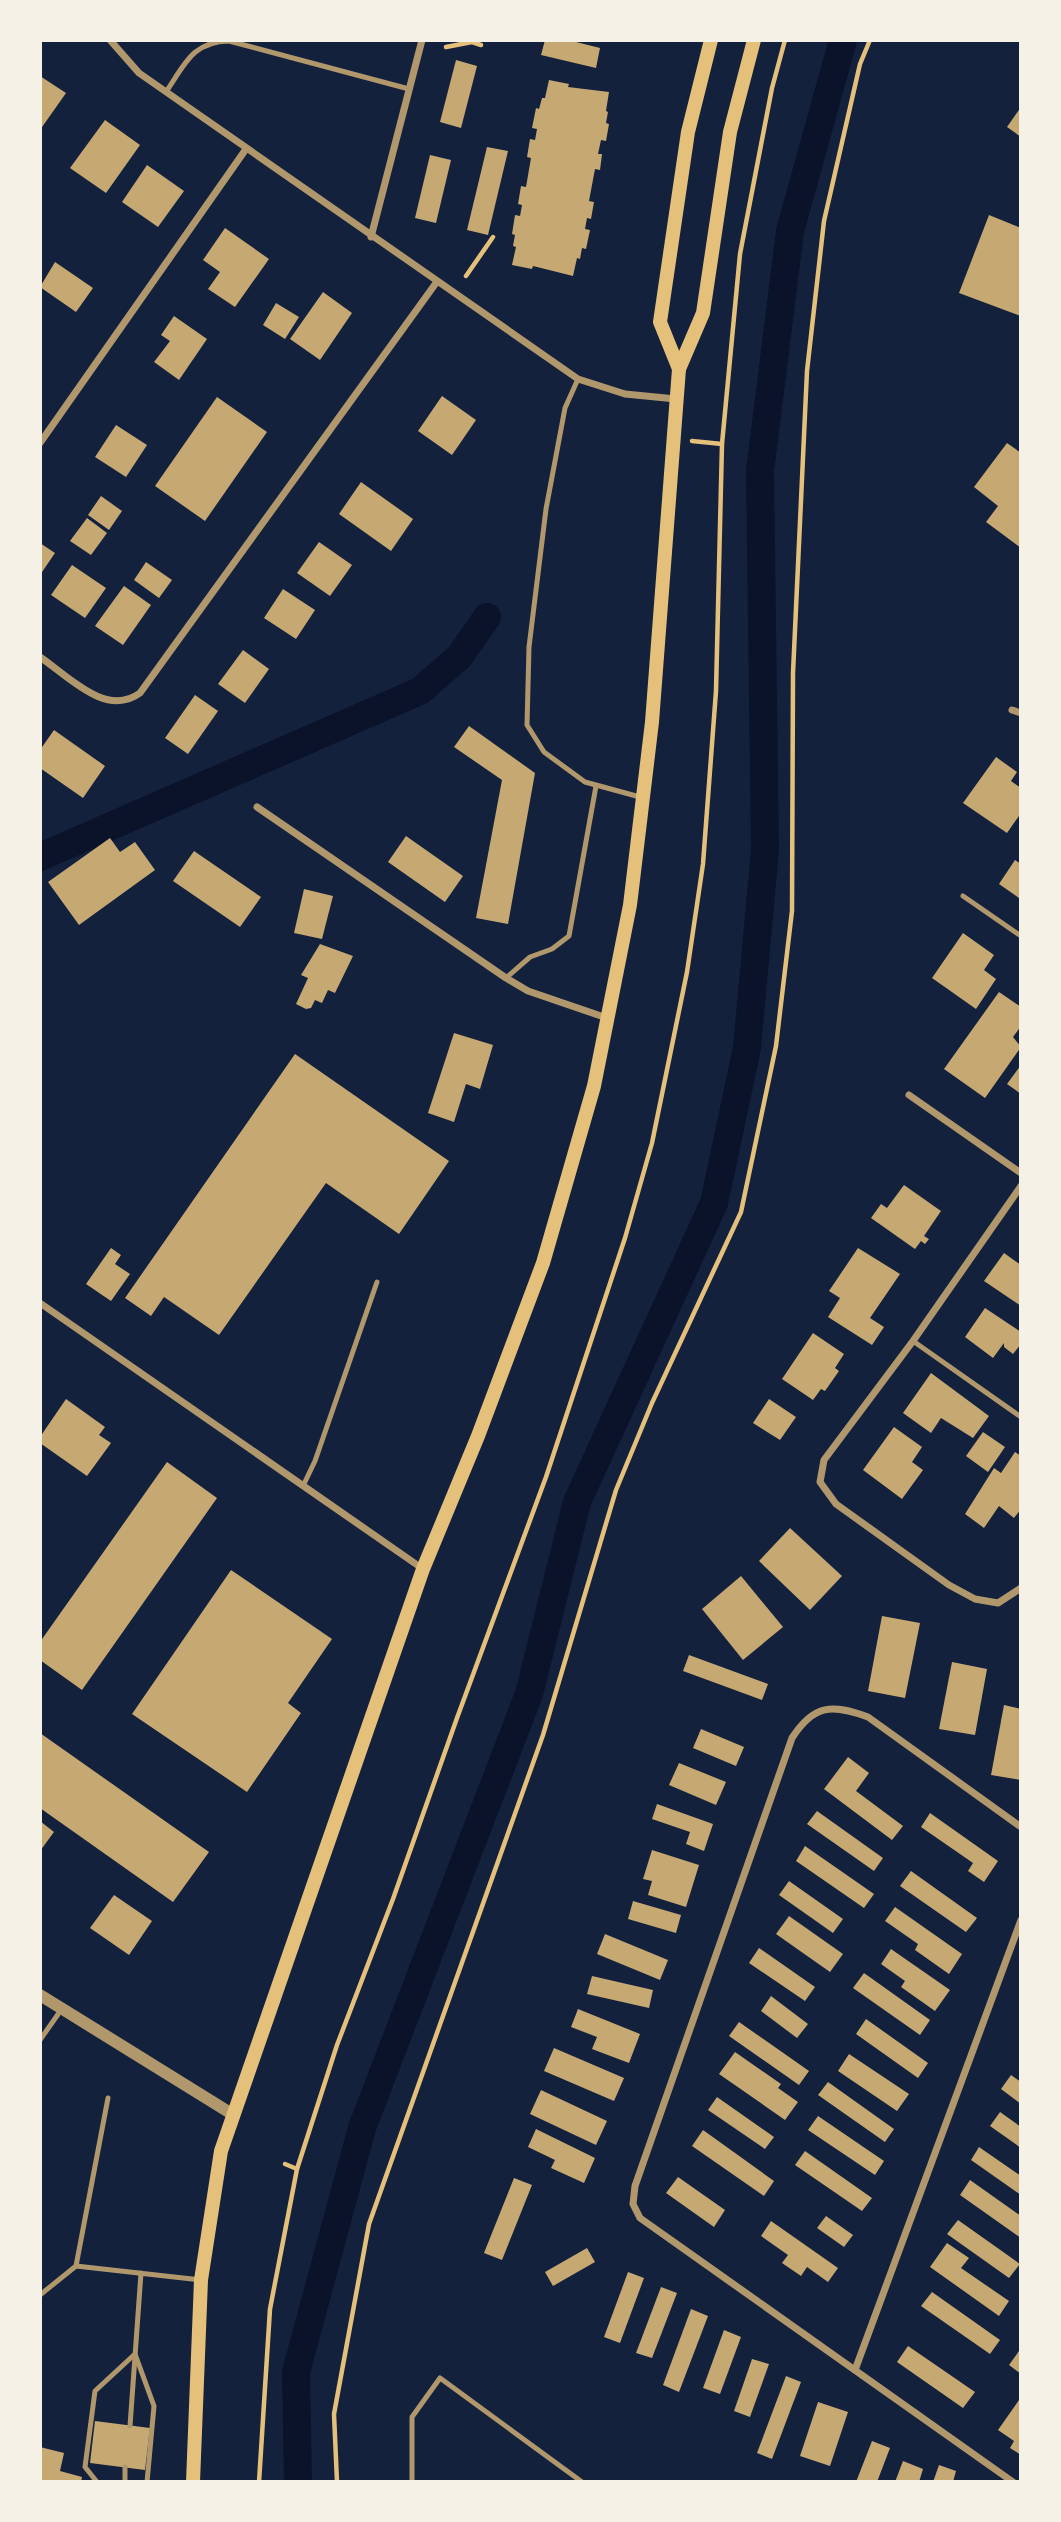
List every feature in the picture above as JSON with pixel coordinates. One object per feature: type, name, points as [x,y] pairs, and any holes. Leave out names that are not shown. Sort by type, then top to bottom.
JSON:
[{"type":"main road","points":[[679,369],[660,322],[688,132],[710,40]]},
{"type":"main road","points":[[193,2482],[201,2280],[221,2151],[423,1569],[478,1436],[543,1263],[594,1086],[630,905],[652,722],[679,369],[703,313],[730,132],[754,40]]},
{"type":"street","points":[[110,40],[139,73],[436,283],[578,379],[625,394],[676,399]]},
{"type":"street","points":[[371,237],[422,40]]},
{"type":"street","points":[[40,443],[246,149]]},
{"type":"street","points":[[40,657],[101,699],[122,702],[140,693],[436,283]]},
{"type":"street","points":[[257,807],[506,978],[528,991],[607,1018]]},
{"type":"street","points":[[909,1095],[1021,1173]]},
{"type":"street","points":[[1021,1186],[914,1341],[824,1460],[820,1482],[836,1504],[949,1585],[975,1599],[998,1603],[1021,1588]]},
{"type":"street","points":[[40,1303],[423,1569]]},
{"type":"street","points":[[1013,2482],[639,2218],[633,2204],[635,2186],[792,1738],[804,1719],[822,1709],[846,1709],[868,1717],[1021,1827]]},
{"type":"street","points":[[855,2370],[1021,1920]]},
{"type":"street","points":[[40,1995],[232,2114]]},
{"type":"lane","points":[[166,92],[195,50],[211,41],[229,41],[409,89]]},
{"type":"lane","points":[[578,379],[565,408],[546,509],[529,647],[527,725],[544,752],[585,782],[643,797]]},
{"type":"lane","points":[[506,978],[530,957],[552,949],[569,936],[596,786]]},
{"type":"lane","points":[[963,895],[1021,936]]},
{"type":"lane","points":[[303,1486],[315,1461],[377,1282]]},
{"type":"lane","points":[[914,1341],[1021,1417]]},
{"type":"lane","points":[[40,2040],[61,2010]]},
{"type":"lane","points":[[40,2295],[76,2266],[108,2098]]},
{"type":"lane","points":[[76,2266],[201,2280]]},
{"type":"lane","points":[[130,2426],[141,2273]]},
{"type":"lane","points":[[97,2482],[85,2466],[95,2391],[135,2354]]},
{"type":"lane","points":[[135,2354],[154,2406],[147,2482]]},
{"type":"lane","points":[[412,2482],[412,2417],[440,2378],[582,2482]]},
{"type":"lane","points":[[125,2467],[125,2482]]},
{"type":"path","points":[[337,2482],[334,2414],[369,2224],[446,2000],[543,1735],[616,1490],[652,1403],[741,1212],[776,1046],[792,911],[793,673],[807,371],[824,220],[860,64],[870,40]]},
{"type":"path","points":[[446,47],[472,42],[481,45]]},
{"type":"path","points":[[467,276],[493,237]]},
{"type":"path","points":[[673,439],[722,444]]},
{"type":"path","points":[[285,2164],[297,2169]]},
{"type":"building","points":[[545,40],[568,40],[600,48],[596,68],[541,55]]},
{"type":"building","points":[[456,60],[477,66],[461,128],[440,122]]},
{"type":"building","points":[[40,76],[66,93],[40,130]]},
{"type":"building","points":[[549,80],[569,84],[568,87],[609,92],[606,123],[609,124],[606,141],[601,140],[598,154],[602,154],[600,170],[595,169],[589,201],[594,202],[591,219],[587,218],[585,229],[590,230],[586,249],[582,248],[580,259],[577,258],[573,276],[533,266],[532,269],[512,265],[516,247],[513,246],[515,235],[512,234],[515,215],[520,216],[522,205],[518,204],[521,186],[526,187],[531,158],[527,157],[530,139],[535,140],[537,129],[532,128],[536,108],[539,109],[542,98],[545,98]]},
{"type":"building","points":[[1021,107],[1021,137],[1007,127]]},
{"type":"building","points":[[105,120],[140,145],[106,193],[70,168]]},
{"type":"building","points":[[487,147],[508,151],[488,235],[467,230]]},
{"type":"building","points":[[430,155],[451,160],[436,223],[415,218]]},
{"type":"building","points":[[147,165],[184,191],[158,227],[122,202]]},
{"type":"building","points":[[989,215],[1021,228],[1021,316],[959,293]]},
{"type":"building","points":[[225,228],[269,259],[235,307],[208,289],[220,272],[203,260]]},
{"type":"building","points":[[55,262],[93,288],[76,312],[40,287]]},
{"type":"building","points":[[323,292],[352,313],[320,360],[290,339]]},
{"type":"building","points":[[276,303],[299,317],[285,339],[263,325]]},
{"type":"building","points":[[174,316],[207,339],[179,380],[154,362],[170,341],[161,335]]},
{"type":"building","points":[[442,396],[476,420],[452,455],[418,431]]},
{"type":"building","points":[[217,397],[267,432],[205,521],[155,486]]},
{"type":"building","points":[[116,425],[147,445],[126,477],[95,457]]},
{"type":"building","points":[[1007,443],[1021,453],[1021,548],[986,522],[998,506],[974,487]]},
{"type":"building","points":[[361,482],[413,519],[391,551],[339,514]]},
{"type":"building","points":[[101,496],[122,511],[109,530],[88,515]]},
{"type":"building","points":[[87,518],[107,533],[91,555],[70,541]]},
{"type":"building","points":[[319,542],[352,565],[330,596],[297,573]]},
{"type":"building","points":[[40,543],[55,553],[40,575]]},
{"type":"building","points":[[146,562],[172,580],[159,598],[134,580]]},
{"type":"building","points":[[72,565],[106,588],[85,618],[51,595]]},
{"type":"building","points":[[124,586],[151,605],[123,645],[95,626]]},
{"type":"building","points":[[283,589],[315,610],[296,639],[264,618]]},
{"type":"building","points":[[243,650],[269,669],[245,703],[218,684]]},
{"type":"building","points":[[195,695],[218,711],[188,754],[165,738]]},
{"type":"building","points":[[469,726],[535,773],[508,924],[476,918],[502,780],[454,747]]},
{"type":"building","points":[[54,730],[105,766],[83,798],[40,768],[40,750]]},
{"type":"building","points":[[996,757],[1017,772],[1011,781],[1021,788],[1021,813],[1007,833],[963,803]]},
{"type":"building","points":[[406,836],[463,876],[445,902],[388,862]]},
{"type":"building","points":[[110,838],[120,852],[135,842],[155,870],[79,925],[48,882]]},
{"type":"building","points":[[194,851],[261,897],[240,927],[173,881]]},
{"type":"building","points":[[1015,860],[1021,864],[1019,898],[999,884]]},
{"type":"building","points":[[304,889],[333,896],[322,939],[294,933]]},
{"type":"building","points":[[963,933],[994,955],[984,970],[996,979],[976,1009],[932,978]]},
{"type":"building","points":[[320,944],[353,956],[335,993],[328,990],[322,1003],[315,1000],[311,1008],[306,1009],[296,1004],[308,978],[301,975]]},
{"type":"building","points":[[999,992],[1021,1007],[1021,1026],[1013,1037],[1021,1047],[985,1098],[944,1069]]},
{"type":"building","points":[[454,1033],[493,1045],[480,1089],[466,1084],[454,1122],[428,1113]]},
{"type":"building","points":[[295,1054],[449,1161],[399,1234],[326,1183],[219,1335],[164,1297],[151,1316],[125,1298]]},
{"type":"building","points":[[1021,1065],[1021,1094],[1007,1084]]},
{"type":"building","points":[[904,1185],[941,1211],[924,1236],[929,1239],[925,1244],[921,1241],[915,1249],[871,1218],[881,1204],[887,1208]]},
{"type":"building","points":[[111,1248],[121,1255],[115,1264],[130,1274],[111,1301],[86,1284]]},
{"type":"building","points":[[858,1248],[900,1274],[870,1318],[884,1327],[872,1345],[828,1317],[840,1298],[829,1291]]},
{"type":"building","points":[[1004,1253],[1021,1265],[1021,1306],[984,1281]]},
{"type":"building","points":[[985,1308],[1021,1332],[1021,1344],[1013,1354],[1004,1347],[1004,1343],[993,1358],[965,1337]]},
{"type":"building","points":[[813,1333],[844,1354],[835,1368],[839,1371],[825,1391],[821,1389],[813,1400],[782,1379]]},
{"type":"building","points":[[931,1373],[989,1416],[973,1438],[941,1418],[931,1433],[903,1413]]},
{"type":"building","points":[[66,1399],[105,1427],[99,1435],[111,1443],[87,1476],[40,1443],[40,1437]]},
{"type":"building","points":[[769,1399],[796,1417],[780,1440],[753,1423]]},
{"type":"building","points":[[894,1427],[922,1447],[912,1462],[923,1470],[902,1499],[863,1470]]},
{"type":"building","points":[[983,1432],[1005,1447],[988,1472],[966,1456]]},
{"type":"building","points":[[1015,1452],[1021,1456],[1021,1509],[1014,1518],[999,1506],[984,1528],[965,1514],[994,1468],[1001,1473]]},
{"type":"building","points":[[167,1462],[217,1498],[82,1690],[40,1660],[40,1642]]},
{"type":"building","points":[[790,1528],[842,1576],[810,1610],[759,1561]]},
{"type":"building","points":[[231,1570],[332,1639],[288,1703],[301,1713],[247,1792],[132,1714]]},
{"type":"building","points":[[741,1576],[783,1627],[743,1660],[702,1609]]},
{"type":"building","points":[[882,1616],[920,1623],[905,1698],[868,1691]]},
{"type":"building","points":[[689,1655],[768,1684],[762,1700],[683,1671]]},
{"type":"building","points":[[952,1662],[987,1669],[975,1735],[939,1729]]},
{"type":"building","points":[[1004,1705],[1021,1709],[1021,1780],[991,1775]]},
{"type":"building","points":[[701,1729],[744,1747],[736,1766],[693,1748]]},
{"type":"building","points":[[40,1733],[209,1852],[173,1902],[40,1808]]},
{"type":"building","points":[[848,1757],[869,1773],[856,1791],[903,1826],[892,1840],[824,1789]]},
{"type":"building","points":[[679,1763],[726,1782],[716,1805],[669,1785]]},
{"type":"building","points":[[657,1804],[713,1824],[704,1851],[686,1844],[690,1832],[652,1819]]},
{"type":"building","points":[[817,1811],[883,1858],[874,1871],[807,1824]]},
{"type":"building","points":[[930,1813],[998,1861],[984,1882],[968,1871],[973,1863],[921,1827]]},
{"type":"building","points":[[40,1821],[54,1832],[40,1851]]},
{"type":"building","points":[[805,1846],[874,1894],[864,1908],[796,1861]]},
{"type":"building","points":[[652,1850],[699,1865],[686,1907],[648,1895],[652,1881],[643,1879]]},
{"type":"building","points":[[911,1871],[977,1918],[966,1932],[900,1886]]},
{"type":"building","points":[[789,1881],[843,1919],[833,1933],[779,1895]]},
{"type":"building","points":[[114,1895],[152,1921],[129,1955],[90,1928]]},
{"type":"building","points":[[633,1901],[681,1915],[676,1933],[628,1919]]},
{"type":"building","points":[[895,1907],[962,1954],[949,1974],[915,1950],[918,1944],[885,1921]]},
{"type":"building","points":[[789,1916],[843,1954],[830,1972],[776,1934]]},
{"type":"building","points":[[605,1934],[668,1960],[660,1980],[597,1954]]},
{"type":"building","points":[[759,1948],[815,1987],[805,2001],[749,1963]]},
{"type":"building","points":[[891,1949],[950,1990],[935,2011],[901,1987],[905,1981],[881,1964]]},
{"type":"building","points":[[864,1973],[930,2020],[920,2035],[853,1988]]},
{"type":"building","points":[[592,1976],[653,1990],[649,2008],[587,1994]]},
{"type":"building","points":[[771,1996],[808,2024],[797,2038],[761,2011]]},
{"type":"building","points":[[578,2009],[640,2034],[629,2063],[592,2049],[597,2037],[571,2027]]},
{"type":"building","points":[[866,2019],[928,2063],[918,2078],[856,2034]]},
{"type":"building","points":[[739,2022],[809,2071],[799,2085],[729,2036]]},
{"type":"building","points":[[554,2048],[624,2078],[614,2101],[544,2071]]},
{"type":"building","points":[[735,2052],[781,2084],[778,2088],[798,2102],[785,2120],[719,2074]]},
{"type":"building","points":[[849,2054],[909,2094],[897,2111],[838,2071]]},
{"type":"building","points":[[1011,2075],[1021,2082],[1021,2104],[1001,2089]]},
{"type":"building","points":[[828,2082],[894,2129],[885,2142],[818,2095]]},
{"type":"building","points":[[541,2090],[607,2121],[596,2145],[530,2114]]},
{"type":"building","points":[[717,2097],[774,2137],[765,2149],[708,2110]]},
{"type":"building","points":[[1000,2112],[1021,2127],[1021,2148],[990,2126]]},
{"type":"building","points":[[818,2116],[884,2161],[875,2175],[808,2130]]},
{"type":"building","points":[[536,2129],[595,2158],[584,2183],[551,2168],[555,2160],[528,2147]]},
{"type":"building","points":[[703,2130],[774,2181],[764,2196],[692,2146]]},
{"type":"building","points":[[979,2147],[1021,2176],[1021,2195],[971,2160]]},
{"type":"building","points":[[805,2151],[872,2198],[862,2211],[795,2165]]},
{"type":"building","points":[[678,2177],[725,2210],[714,2227],[666,2193]]},
{"type":"building","points":[[514,2178],[532,2185],[502,2260],[484,2253]]},
{"type":"building","points":[[970,2180],[1021,2216],[1021,2238],[960,2195]]},
{"type":"building","points":[[826,2216],[853,2235],[844,2247],[817,2228]]},
{"type":"building","points":[[958,2220],[1020,2264],[1009,2278],[947,2234]]},
{"type":"building","points":[[771,2221],[838,2268],[828,2282],[807,2267],[801,2276],[782,2263],[788,2255],[761,2236]]},
{"type":"building","points":[[947,2243],[969,2258],[961,2268],[1009,2301],[999,2316],[930,2267]]},
{"type":"building","points":[[587,2248],[595,2262],[553,2286],[545,2272]]},
{"type":"building","points":[[628,2272],[644,2278],[620,2343],[604,2337]]},
{"type":"building","points":[[661,2287],[677,2293],[652,2358],[636,2353]]},
{"type":"building","points":[[932,2292],[1000,2340],[990,2354],[921,2306]]},
{"type":"building","points":[[691,2309],[708,2316],[679,2392],[663,2385]]},
{"type":"building","points":[[724,2330],[741,2337],[720,2394],[703,2388]]},
{"type":"building","points":[[908,2346],[975,2392],[963,2408],[897,2362]]},
{"type":"building","points":[[1019,2351],[1021,2352],[1021,2374],[1009,2365]]},
{"type":"building","points":[[752,2359],[769,2364],[750,2417],[734,2411]]},
{"type":"building","points":[[786,2376],[801,2382],[772,2459],[757,2453]]},
{"type":"building","points":[[1019,2400],[1021,2455],[1010,2448],[1014,2441],[998,2430]]},
{"type":"building","points":[[818,2402],[848,2412],[830,2466],[800,2456]]},
{"type":"building","points":[[95,2421],[150,2428],[145,2470],[90,2463]]},
{"type":"building","points":[[872,2441],[890,2448],[877,2482],[856,2482]]},
{"type":"building","points":[[40,2447],[64,2453],[60,2471],[82,2477],[81,2482],[40,2482]]},
{"type":"building","points":[[903,2461],[923,2469],[919,2482],[895,2482]]},
{"type":"building","points":[[939,2465],[956,2471],[953,2482],[933,2482]]},
{"type":"waterway","points":[[298,2482],[296,2372],[362,2128],[529,1694],[577,1502],[714,1203],[747,1048],[765,850],[760,471],[790,231],[843,40]]},
{"type":"waterway","points":[[40,857],[420,691],[459,657],[487,617]]}]
